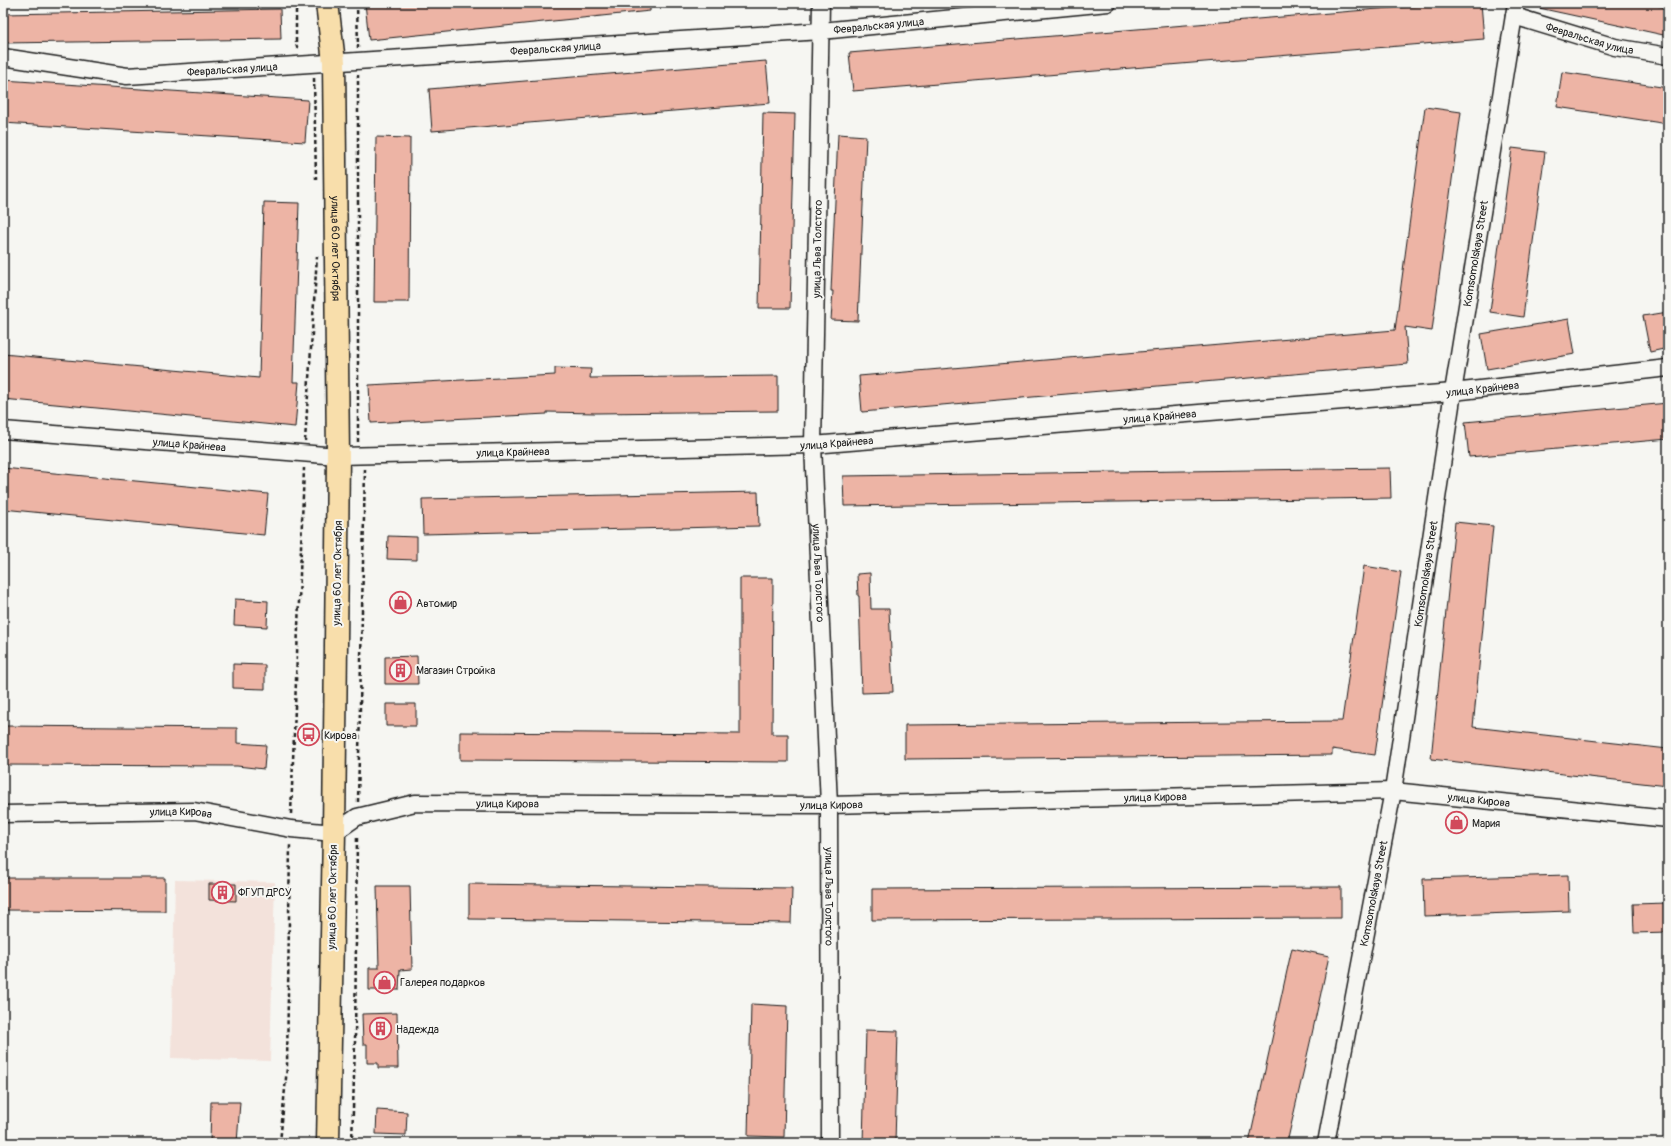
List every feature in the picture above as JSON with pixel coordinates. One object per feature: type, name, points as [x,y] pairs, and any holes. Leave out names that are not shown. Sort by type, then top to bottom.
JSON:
[{"type":"main road","name":"улица 60 лет Октября","points":[[327,3],[324,63],[354,456],[334,834],[328,1143]]},
{"type":"street","name":"улица Льва Толстого","points":[[821,3],[813,445],[829,805],[830,1143]]},
{"type":"street","name":"Февральская улица","points":[[3,57],[127,76],[821,31],[1108,3]]},
{"type":"street","name":"Февральская улица","points":[[1515,9],[1615,47],[1668,56]]},
{"type":"street","name":"Komsomolskaya Street","points":[[1326,1143],[1393,791],[1453,392],[1515,9]]},
{"type":"street","name":"улица Крайнева","points":[[3,430],[304,454],[354,456],[813,445],[1453,392],[1668,368]]},
{"type":"street","name":"улица Кирова","points":[[3,814],[194,810],[291,829],[334,834],[358,817],[415,803],[829,805],[1393,791],[1668,819]]},
{"type":"path","points":[[296,3],[296,44],[301,59],[324,63],[316,187]]},
{"type":"path","points":[[352,1143],[358,817],[354,456],[358,61],[357,3]]},
{"type":"path","points":[[280,1143],[287,1067],[291,829],[304,454],[317,248]]},
{"type":"shaded area","name":"ФГУП ДРСУ","points":[[175,880],[275,882],[270,1061],[171,1058]]},
{"type":"building","points":[[365,3],[650,3],[650,11],[369,40]]},
{"type":"building","points":[[1450,3],[1481,3],[1484,39],[853,91],[849,53]]},
{"type":"building","points":[[1540,3],[1646,3],[1668,8],[1668,36],[1539,8]]},
{"type":"building","points":[[280,9],[281,39],[3,43],[3,14]]},
{"type":"building","points":[[766,61],[770,103],[432,131],[429,89]]},
{"type":"building","points":[[1562,72],[1668,88],[1668,124],[1557,107]]},
{"type":"building","points":[[3,80],[308,100],[305,142],[3,123]]},
{"type":"building","points":[[1425,107],[1461,112],[1432,331],[1405,327],[1408,364],[862,412],[859,376],[1395,330]]},
{"type":"building","points":[[763,113],[795,114],[790,308],[759,308]]},
{"type":"building","points":[[838,134],[866,136],[858,321],[831,320]]},
{"type":"building","points":[[376,137],[410,138],[409,302],[374,302]]},
{"type":"building","points":[[1512,148],[1545,152],[1523,317],[1490,312]]},
{"type":"building","points":[[264,202],[299,203],[293,382],[299,382],[295,427],[3,399],[3,354],[259,378]]},
{"type":"building","points":[[1668,312],[1668,348],[1650,352],[1643,316]]},
{"type":"building","points":[[1569,319],[1575,354],[1487,369],[1481,334]]},
{"type":"building","points":[[555,368],[591,369],[590,378],[778,376],[778,411],[595,413],[547,412],[547,414],[371,423],[369,385],[555,375]]},
{"type":"building","points":[[1668,403],[1668,439],[1469,457],[1465,422]]},
{"type":"building","points":[[3,468],[268,494],[264,535],[3,509]]},
{"type":"building","points":[[1390,468],[1391,498],[844,506],[843,476]]},
{"type":"building","points":[[758,492],[759,526],[423,534],[422,499]]},
{"type":"building","points":[[1455,522],[1493,526],[1473,727],[1668,749],[1668,786],[1431,759]]},
{"type":"building","points":[[388,536],[417,537],[417,560],[387,559]]},
{"type":"building","points":[[1364,566],[1401,572],[1375,755],[1332,749],[1332,755],[905,759],[905,725],[1342,721]]},
{"type":"building","points":[[870,573],[871,609],[889,609],[893,692],[862,693],[857,574]]},
{"type":"building","points":[[740,578],[773,578],[772,734],[788,734],[788,762],[460,760],[460,732],[740,734]]},
{"type":"building","points":[[235,599],[268,601],[267,627],[234,625]]},
{"type":"building","name":"Магазин Стройка","points":[[417,656],[418,684],[385,684],[385,657]]},
{"type":"building","points":[[233,664],[265,665],[265,689],[233,688]]},
{"type":"building","points":[[386,704],[416,704],[416,726],[386,726]]},
{"type":"building","points":[[3,726],[237,728],[237,743],[266,745],[264,769],[237,766],[3,765]]},
{"type":"building","points":[[1568,875],[1569,911],[1424,916],[1423,879]]},
{"type":"building","points":[[3,878],[165,878],[165,911],[3,910]]},
{"type":"building","name":"ФГУП ДРСУ","points":[[209,884],[236,884],[236,901],[209,900]]},
{"type":"building","points":[[469,884],[792,888],[791,923],[469,919]]},
{"type":"building","points":[[377,886],[410,886],[412,969],[400,970],[399,990],[369,990],[369,968],[379,968]]},
{"type":"building","points":[[1341,887],[1341,918],[872,920],[872,889]]},
{"type":"building","points":[[1668,903],[1668,932],[1634,933],[1633,904]]},
{"type":"building","points":[[1292,948],[1329,956],[1312,1034],[1287,1143],[1249,1143]]},
{"type":"building","points":[[751,1004],[787,1006],[784,1137],[748,1136]]},
{"type":"building","name":"Надежда","points":[[397,1013],[398,1068],[378,1068],[378,1063],[367,1063],[367,1044],[363,1044],[362,1014]]},
{"type":"building","points":[[866,1030],[898,1031],[895,1143],[863,1143]]},
{"type":"building","points":[[211,1102],[240,1102],[237,1143],[210,1143]]},
{"type":"building","points":[[377,1110],[407,1112],[406,1135],[376,1134]]},
{"type":"place","name":"Автомир","points":[[401,603]]},
{"type":"place","name":"Магазин Стройка","points":[[401,670]]},
{"type":"place","name":"Кирова","points":[[308,735]]},
{"type":"place","name":"Мария","points":[[1456,823]]},
{"type":"place","name":"ФГУП ДРСУ","points":[[222,892]]},
{"type":"place","name":"Галерея подарков","points":[[384,982]]},
{"type":"place","name":"Надежда","points":[[380,1029]]}]
